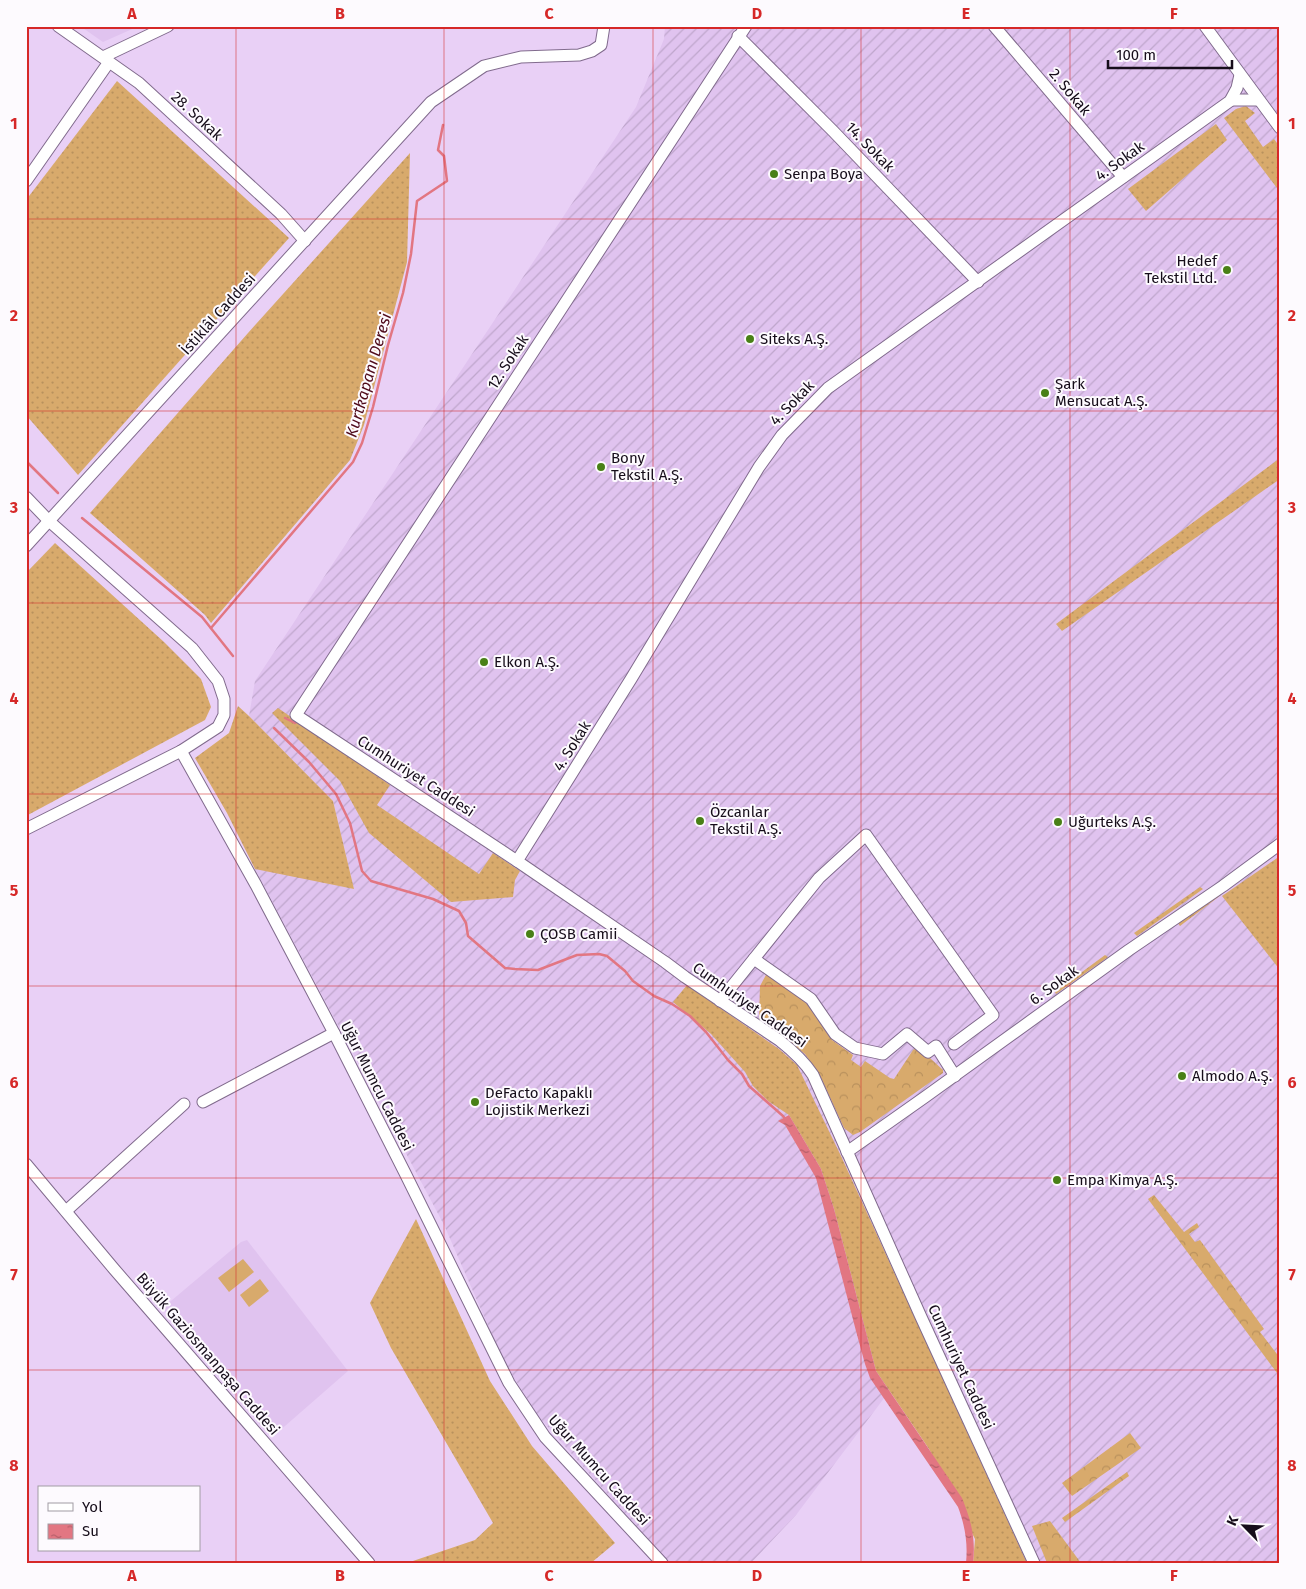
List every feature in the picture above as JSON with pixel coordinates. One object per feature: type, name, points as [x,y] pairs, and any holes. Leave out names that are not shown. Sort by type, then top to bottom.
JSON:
[{"type":"street","name":"28. Sokak","points":[[58,26],[139,84],[281,214],[305,241]]},
{"type":"street","points":[[26,181],[106,60],[168,26]]},
{"type":"street","name":"İstiklâl Caddesi","points":[[26,546],[431,102],[484,66],[521,57],[579,54],[592,51],[601,45],[604,26]]},
{"type":"street","name":"12. Sokak","points":[[296,715],[746,26]]},
{"type":"street","name":"2. Sokak","points":[[994,26],[1123,177]]},
{"type":"street","points":[[1205,26],[1280,128]]},
{"type":"street","name":"14. Sokak","points":[[738,36],[833,131],[978,282]]},
{"type":"street","points":[[1240,75],[1237,88],[1231,100],[1258,100]]},
{"type":"street","name":"4. Sokak","points":[[518,861],[759,467],[777,441],[828,388],[1231,100]]},
{"type":"street","points":[[26,497],[49,520],[192,648],[218,681],[224,699],[224,715],[218,727],[181,751],[26,829]]},
{"type":"street","name":"Cumhuriyet Caddesi","points":[[296,715],[518,861],[779,1040],[806,1064],[814,1076],[1034,1563]]},
{"type":"street","name":"Uğur Mumcu Caddesi","points":[[181,751],[256,885],[334,1033],[509,1383],[545,1437],[662,1563]]},
{"type":"street","points":[[720,1001],[819,878],[866,835],[993,1015],[954,1044]]},
{"type":"street","name":"6. Sokak","points":[[847,1152],[1280,844]]},
{"type":"street","points":[[754,959],[811,999],[835,1034],[855,1048],[883,1054],[907,1034],[928,1052],[936,1046],[954,1076]]},
{"type":"street","points":[[204,1102],[334,1033]]},
{"type":"street","points":[[66,1211],[184,1104]]},
{"type":"street","name":"Büyük Gaziosmanpaşa Caddesi","points":[[26,1164],[369,1563]]},
{"type":"shaded area","points":[[80,26],[139,26],[103,42]]},
{"type":"shaded area","points":[[665,26],[1280,26],[1280,1563],[995,1563],[894,1385],[796,1515],[751,1563],[669,1563],[538,1416],[504,1362],[444,1225],[254,867],[354,889],[333,801],[249,716],[255,681],[636,107],[664,39]]},
{"type":"shaded area","points":[[247,1240],[348,1371],[277,1433],[267,1433],[165,1311],[165,1306],[241,1242]]},
{"type":"green space","points":[[117,81],[289,238],[78,475],[26,415],[26,200]]},
{"type":"green space","points":[[1246,106],[1255,113],[1245,121],[1263,147],[1274,139],[1280,147],[1280,192],[1224,118],[1236,109]]},
{"type":"green space","points":[[1216,124],[1227,140],[1146,211],[1128,189]]},
{"type":"green space","points":[[410,153],[407,262],[364,425],[350,460],[211,623],[205,615],[90,513]]},
{"type":"green space","points":[[1280,458],[1280,479],[1062,631],[1056,624]]},
{"type":"green space","points":[[55,543],[164,642],[201,679],[211,707],[205,720],[26,816],[26,573]]},
{"type":"green space","points":[[238,706],[333,801],[354,889],[255,869],[227,813],[195,758],[229,733]]},
{"type":"green space","points":[[278,708],[390,785],[377,805],[479,874],[493,853],[520,871],[515,880],[513,897],[451,902],[369,833],[340,781],[272,713]]},
{"type":"green space","points":[[1280,856],[1280,970],[1222,896]]},
{"type":"green space","points":[[1200,887],[1203,889],[1137,936],[1134,933]]},
{"type":"green space","points":[[1218,891],[1221,895],[1180,926],[1177,922]]},
{"type":"green space","points":[[1105,955],[1108,957],[1056,994],[1055,992]]},
{"type":"green space","points":[[767,973],[801,997],[829,1029],[832,1040],[853,1055],[851,1060],[861,1067],[865,1061],[894,1079],[913,1050],[918,1047],[943,1070],[943,1073],[860,1132],[853,1135],[844,1128],[821,1078],[805,1054],[759,1019],[760,986]]},
{"type":"green space","points":[[687,985],[779,1049],[797,1065],[841,1156],[1027,1563],[973,1563],[975,1539],[929,1449],[876,1371],[834,1209],[821,1169],[789,1115],[768,1101],[753,1086],[745,1072],[711,1034],[673,1002]]},
{"type":"green space","points":[[1154,1195],[1184,1232],[1197,1223],[1199,1227],[1189,1234],[1195,1242],[1200,1240],[1264,1329],[1260,1332],[1280,1358],[1280,1377],[1148,1199]]},
{"type":"green space","points":[[416,1219],[490,1381],[532,1446],[615,1543],[591,1563],[407,1563],[475,1540],[493,1523],[391,1348],[370,1303]]},
{"type":"green space","points":[[243,1259],[254,1272],[229,1292],[218,1278]]},
{"type":"green space","points":[[260,1279],[269,1291],[249,1307],[240,1295]]},
{"type":"green space","points":[[1130,1433],[1141,1448],[1072,1496],[1062,1483]]},
{"type":"green space","points":[[1127,1472],[1129,1476],[1065,1522],[1062,1518]]},
{"type":"green space","points":[[1050,1521],[1081,1563],[1047,1563],[1032,1526]]},
{"type":"water","points":[[789,1115],[821,1169],[834,1209],[876,1371],[962,1498],[972,1530],[974,1546],[973,1563],[966,1563],[967,1548],[958,1507],[870,1378],[816,1178],[785,1125],[778,1121]]},
{"type":"waterway","name":"Kurtkapanı Deresi","points":[[211,628],[353,462],[362,443],[403,293],[411,254],[417,201],[447,181],[444,156],[438,150],[443,125]]},
{"type":"waterway","points":[[26,461],[58,493]]},
{"type":"waterway","points":[[82,518],[202,617],[233,656]]},
{"type":"waterway","points":[[285,718],[295,723]]},
{"type":"waterway","points":[[274,728],[309,762],[336,794],[350,823],[362,871],[371,881],[433,899],[459,911],[466,923],[468,936],[505,968],[538,970],[577,955],[599,954],[607,956],[625,971],[633,981],[654,996],[672,1004],[690,1016],[742,1074],[749,1086],[786,1120]]},
{"type":"place","name":"Senpa Boya","points":[[774,174]]},
{"type":"place","name":"Hedef Tekstil Ltd.","points":[[1227,270]]},
{"type":"place","name":"Siteks A.Ş.","points":[[750,339]]},
{"type":"place","name":"Şark Mensucat A.Ş.","points":[[1045,393]]},
{"type":"place","name":"Bony Tekstil A.Ş.","points":[[601,467]]},
{"type":"place","name":"Elkon A.Ş.","points":[[484,662]]},
{"type":"place","name":"Özcanlar Tekstil A.Ş.","points":[[700,821]]},
{"type":"place","name":"Uğurteks A.Ş.","points":[[1058,822]]},
{"type":"place","name":"ÇOSB Camii","points":[[530,934]]},
{"type":"place","name":"Almodo A.Ş.","points":[[1182,1076]]},
{"type":"place","name":"DeFacto Kapaklı Lojistik Merkezi","points":[[475,1102]]},
{"type":"place","name":"Empa Kimya A.Ş.","points":[[1057,1180]]}]
